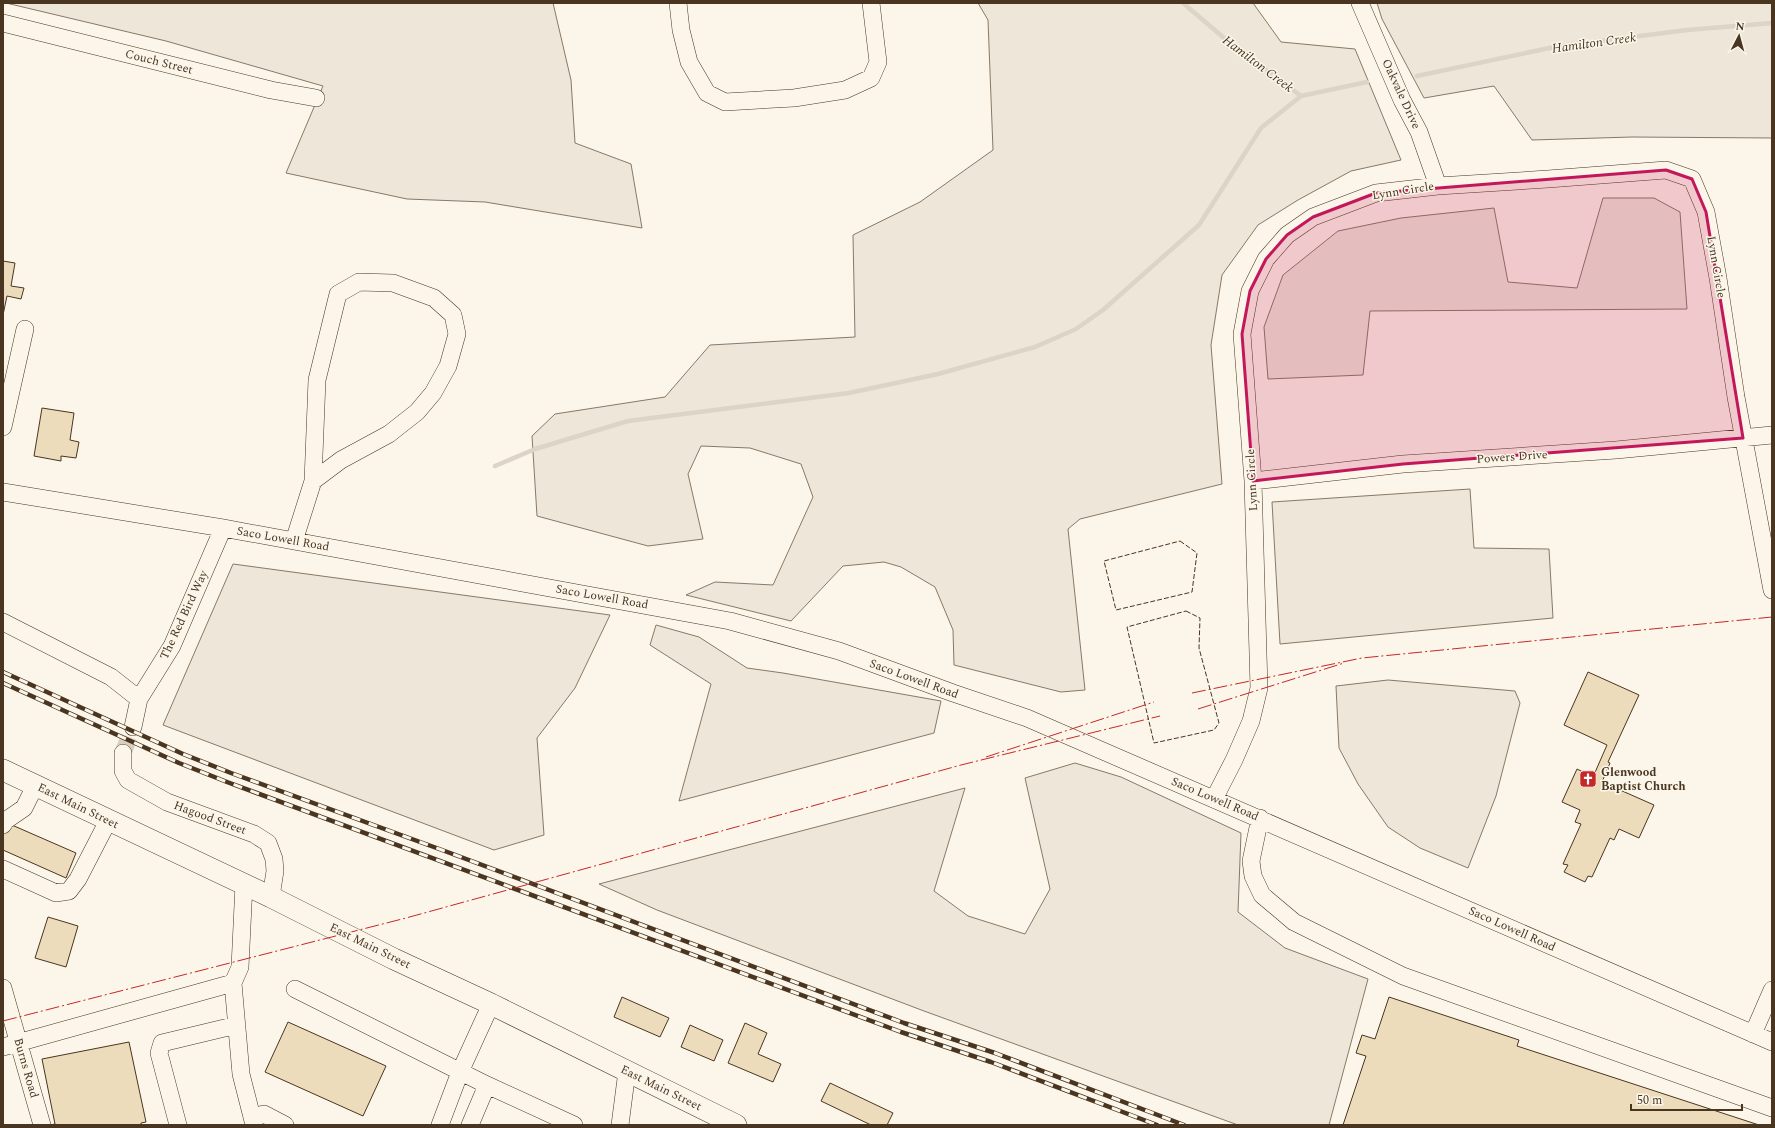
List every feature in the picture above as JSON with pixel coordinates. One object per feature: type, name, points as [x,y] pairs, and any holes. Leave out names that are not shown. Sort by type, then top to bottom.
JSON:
[{"type":"main road","name":"East Main Street","points":[[3,770],[271,897],[394,959],[491,1004],[736,1125]]},
{"type":"street","points":[[678,3],[681,30],[688,62],[706,93],[725,102],[794,98],[845,90],[871,78],[878,62],[871,3]]},
{"type":"street","name":"Oakvale Drive","points":[[1360,3],[1402,100],[1419,132],[1438,186]]},
{"type":"street","name":"Couch Street","points":[[3,23],[249,84],[316,98]]},
{"type":"street","name":"Lynn Circle","points":[[1214,799],[1234,760],[1251,721],[1259,688],[1253,481],[1242,334],[1250,291],[1266,259],[1287,235],[1313,217],[1376,193],[1438,186],[1548,180],[1666,170],[1692,179],[1706,212],[1743,438],[1772,590]]},
{"type":"street","points":[[294,540],[313,481],[318,380],[338,294],[359,282],[393,283],[434,298],[453,315],[457,334],[448,366],[433,393],[417,412],[389,434],[341,460],[313,481]]},
{"type":"street","points":[[3,427],[25,329]]},
{"type":"street","name":"Powers Drive","points":[[1253,481],[1403,464],[1616,450],[1772,435]]},
{"type":"street","name":"Saco Lowell Road","points":[[3,492],[294,540],[738,623],[839,651],[953,693],[1027,718],[1260,818],[1772,1042]]},
{"type":"street","name":"The Red Bird Way","points":[[139,699],[172,646],[223,528]]},
{"type":"street","points":[[3,622],[111,677],[139,699],[133,727]]},
{"type":"street","name":"Hagood Street","points":[[123,753],[123,771],[128,780],[167,802],[254,834],[268,843],[274,859],[275,871],[271,897]]},
{"type":"street","points":[[3,825],[5,821],[24,808],[35,786]]},
{"type":"street","points":[[1260,818],[1251,861],[1253,876],[1262,895],[1294,922],[1403,976],[1772,1108]]},
{"type":"street","points":[[3,869],[56,893],[69,891],[78,879],[108,821]]},
{"type":"street","points":[[244,884],[240,967],[233,983],[241,1074],[253,1121],[264,1114],[285,1125]]},
{"type":"street","points":[[11,1045],[233,983]]},
{"type":"street","name":"Burns Road","points":[[3,988],[11,1045],[42,1125]]},
{"type":"street","points":[[295,988],[460,1072],[574,1125]]},
{"type":"street","points":[[1752,1034],[1771,997]]},
{"type":"street","points":[[440,1125],[460,1072],[491,1004]]},
{"type":"street","points":[[178,1125],[159,1053],[162,1043],[237,1025]]},
{"type":"street","points":[[620,1125],[627,1071]]},
{"type":"street","points":[[470,1125],[487,1085]]},
{"type":"highlighted area","points":[[1666,170],[1692,179],[1706,212],[1743,438],[1403,464],[1253,481],[1242,334],[1250,291],[1266,259],[1287,235],[1313,217],[1376,193]]},
{"type":"shaded area","points":[[6,3],[553,3],[571,80],[575,143],[631,164],[642,228],[485,202],[407,199],[286,173],[323,86],[166,41]]},
{"type":"shaded area","points":[[978,3],[1253,3],[1281,42],[1355,49],[1401,160],[1351,171],[1298,200],[1258,225],[1222,275],[1211,345],[1222,484],[1080,519],[1068,529],[1085,690],[1061,692],[954,665],[953,630],[935,587],[901,567],[884,562],[843,566],[791,621],[686,595],[715,582],[773,585],[813,497],[801,464],[750,448],[701,446],[688,474],[703,539],[648,546],[537,516],[532,436],[555,414],[665,397],[710,345],[855,337],[853,235],[920,202],[993,150],[988,20]]},
{"type":"shaded area","points":[[1377,3],[1772,3],[1772,138],[1632,137],[1532,140],[1494,86],[1424,98],[1382,19]]},
{"type":"shaded area","points":[[1603,198],[1654,198],[1680,212],[1687,309],[1370,311],[1363,375],[1268,379],[1264,327],[1283,275],[1338,231],[1401,218],[1494,208],[1508,282],[1577,288]]},
{"type":"shaded area","points":[[1470,489],[1474,548],[1549,549],[1553,618],[1280,644],[1272,502]]},
{"type":"shaded area","points":[[233,564],[610,615],[575,688],[537,738],[544,835],[494,850],[163,725]]},
{"type":"shaded area","points":[[656,625],[699,637],[747,668],[941,701],[934,733],[679,801],[711,684],[650,645]]},
{"type":"shaded area","points":[[1388,680],[1515,691],[1520,703],[1496,796],[1468,868],[1420,848],[1388,827],[1358,784],[1339,748],[1336,686]]},
{"type":"shaded area","points":[[1075,763],[1121,777],[1241,833],[1238,912],[1285,948],[1368,979],[1329,1125],[1238,1125],[924,1011],[657,910],[599,884],[965,788],[934,891],[968,916],[1025,934],[1050,889],[1025,778]]},
{"type":"building","points":[[3,261],[15,263],[11,286],[24,288],[21,299],[7,296],[3,315]]},
{"type":"building","points":[[42,408],[74,413],[70,440],[79,442],[76,458],[61,456],[61,461],[34,456]]},
{"type":"building","name":"Glenwood Baptist Church","points":[[1588,672],[1639,695],[1608,762],[1610,763],[1602,782],[1654,805],[1639,838],[1619,829],[1614,840],[1610,838],[1592,877],[1588,876],[1585,882],[1564,872],[1568,865],[1563,864],[1581,824],[1575,822],[1580,810],[1562,802],[1577,769],[1593,777],[1607,745],[1564,725]]},
{"type":"building","points":[[5,822],[76,853],[66,878],[3,850],[3,826]]},
{"type":"building","points":[[48,917],[78,926],[66,967],[35,958]]},
{"type":"building","points":[[622,997],[669,1018],[660,1037],[614,1017]]},
{"type":"building","points":[[1389,997],[1519,1040],[1517,1046],[1759,1125],[1343,1125],[1366,1056],[1356,1053],[1362,1035],[1375,1039]]},
{"type":"building","points":[[288,1022],[386,1066],[363,1116],[265,1072]]},
{"type":"building","points":[[745,1023],[767,1033],[758,1054],[781,1064],[773,1082],[728,1063]]},
{"type":"building","points":[[690,1025],[723,1040],[714,1061],[681,1047]]},
{"type":"building","points":[[129,1042],[146,1122],[141,1123],[141,1125],[50,1125],[55,1124],[42,1059]]},
{"type":"building","points":[[830,1083],[893,1113],[887,1125],[871,1125],[821,1101]]},
{"type":"waterway","name":"Hamilton Creek","points":[[1183,3],[1230,43],[1301,96]]},
{"type":"waterway","name":"Hamilton Creek","points":[[1417,76],[1554,47],[1687,30],[1772,23]]},
{"type":"waterway","points":[[495,466],[535,449],[628,421],[849,393],[938,374],[1035,347],[1076,329],[1103,310],[1199,225],[1261,128],[1301,96],[1367,82]]},
{"type":"tunnel","points":[[123,753],[133,727]]},
{"type":"railway","points":[[3,672],[183,754],[231,773],[442,850],[904,1023],[995,1053],[1184,1125]]},
{"type":"railway","points":[[3,683],[179,763],[227,782],[901,1032],[991,1062],[1157,1125]]},
{"type":"fence","points":[[1180,541],[1197,553],[1192,592],[1116,610],[1104,561],[1180,541]]},
{"type":"fence","points":[[1186,611],[1200,618],[1199,648],[1219,723],[1214,730],[1154,743],[1127,627],[1186,611]]},
{"type":"power","points":[[1192,693],[1362,658],[1772,617]]},
{"type":"power","points":[[1198,709],[1344,663]]},
{"type":"power","points":[[986,757],[1154,702]]},
{"type":"power","points":[[3,1021],[406,918],[961,765],[1160,716]]},
{"type":"place","name":"Glenwood Baptist Church","points":[[1588,779]]}]
